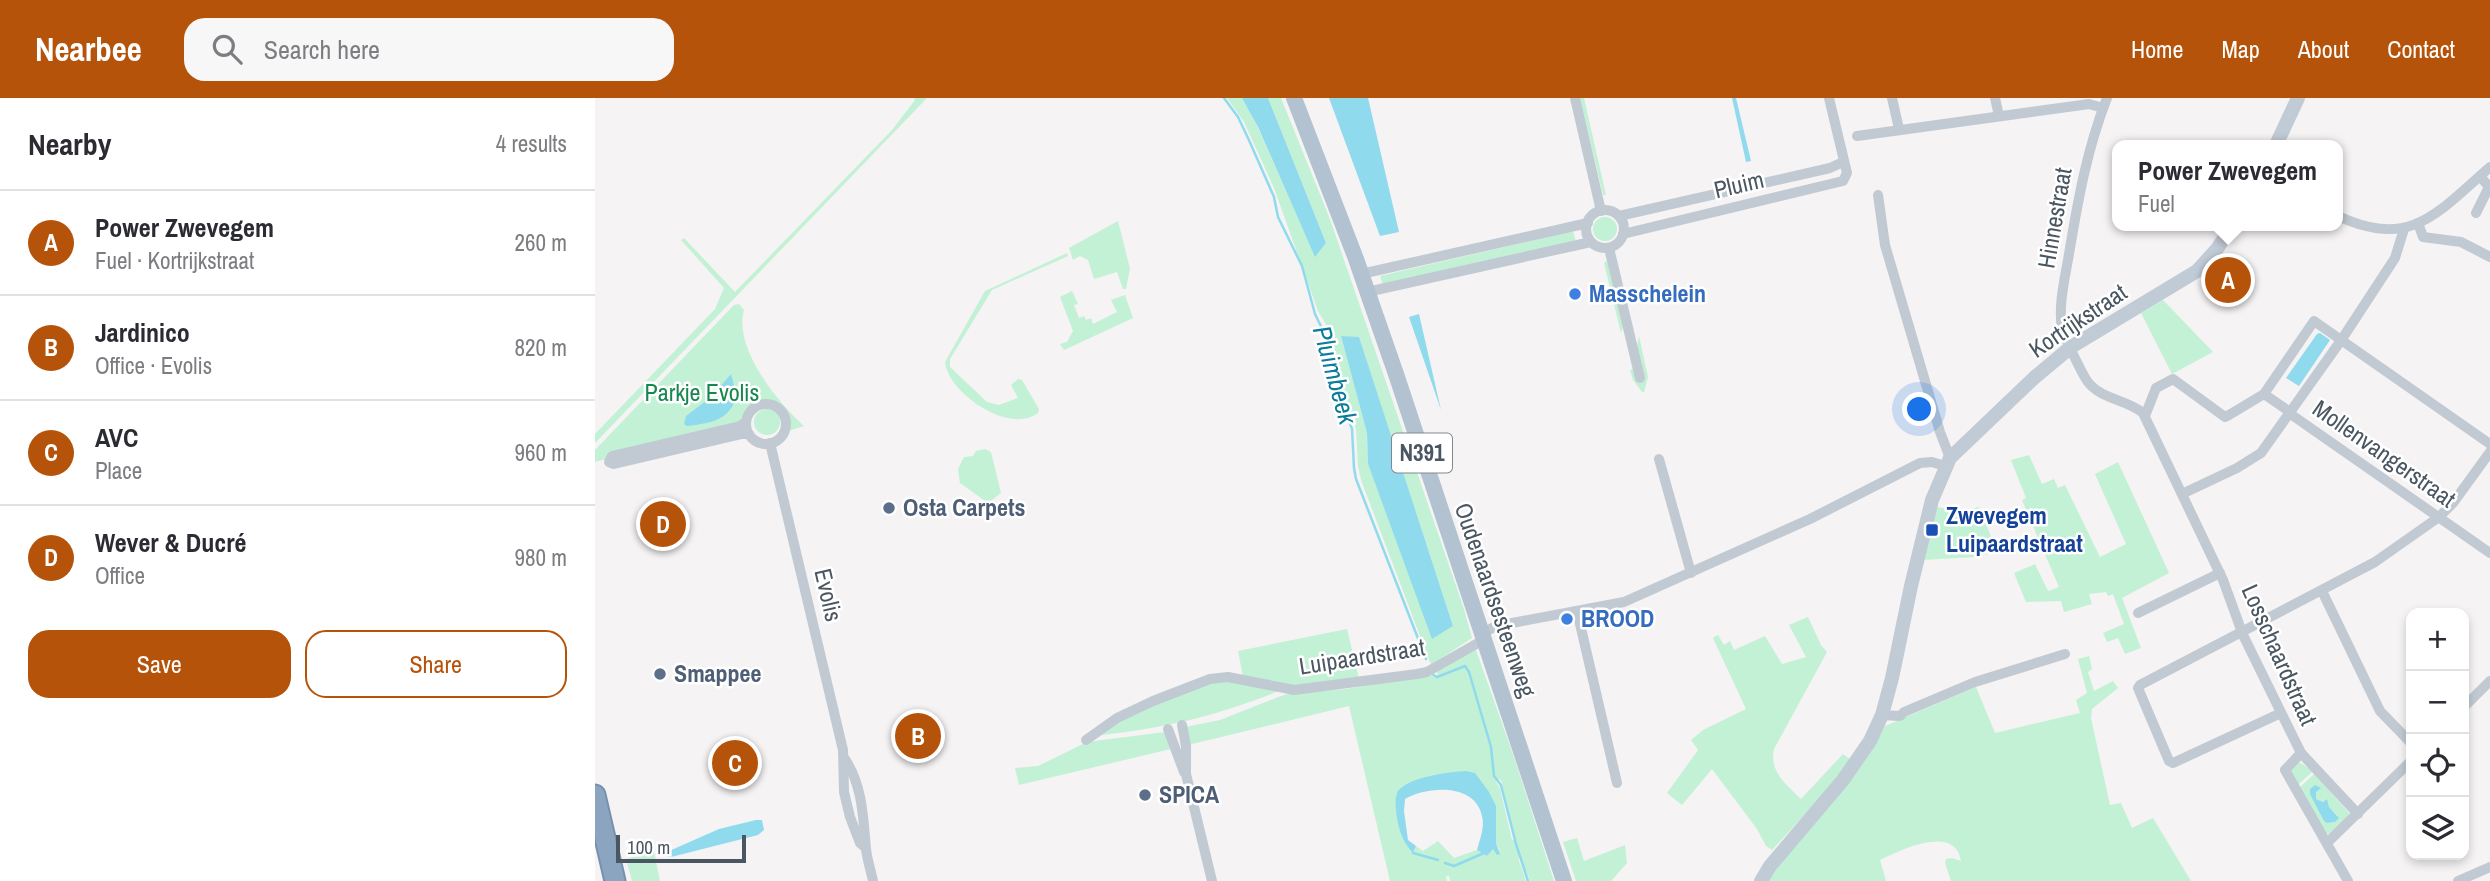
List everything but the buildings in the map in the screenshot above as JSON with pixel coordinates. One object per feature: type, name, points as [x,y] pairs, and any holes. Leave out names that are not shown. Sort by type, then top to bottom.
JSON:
[{"type":"highway","points":[[595,795],[615,881]]},
{"type":"main road","name":"Oudenaardsesteenweg","points":[[1294,98],[1361,274],[1564,881]]},
{"type":"main road","points":[[2278,140],[2298,98]]},
{"type":"main road","name":"Kortrijkstraat","points":[[1761,881],[1770,866],[1843,780],[1870,741],[1883,710],[1932,500],[1947,462],[2035,376],[2071,347],[2197,271],[2229,231]]},
{"type":"street","points":[[1575,98],[1601,211]]},
{"type":"street","points":[[1829,98],[1843,162]]},
{"type":"street","points":[[1892,98],[1899,129]]},
{"type":"street","points":[[1995,98],[1999,116]]},
{"type":"street","points":[[1857,136],[2105,103]]},
{"type":"street","name":"Hinnestraat","points":[[2071,347],[2062,330],[2064,281],[2084,166],[2105,103]]},
{"type":"street","name":"Pluim","points":[[1619,216],[1830,168],[1843,162],[1846,177],[1838,183],[1623,234]]},
{"type":"street","points":[[2343,218],[2360,226],[2388,231],[2405,229],[2442,208],[2490,167]]},
{"type":"street","points":[[2476,213],[2490,186],[2480,176]]},
{"type":"street","points":[[1878,195],[1885,245],[1947,462]]},
{"type":"street","points":[[1607,210],[1619,216],[1624,228],[1618,243],[1599,247],[1591,242],[1587,233],[1590,218],[1607,210]]},
{"type":"street","points":[[1361,274],[1588,223]]},
{"type":"street","points":[[2418,223],[2423,237],[2461,242],[2490,257]]},
{"type":"street","points":[[2184,493],[2237,468],[2260,453],[2342,339],[2395,258],[2405,229]]},
{"type":"street","points":[[2461,242],[2467,232]]},
{"type":"street","points":[[1367,292],[1591,242]]},
{"type":"street","points":[[1609,247],[1640,378]]},
{"type":"street","points":[[2071,347],[2087,381],[2095,389],[2103,395],[2133,405],[2145,416],[2156,388],[2173,379],[2225,417],[2264,394],[2314,321],[2490,444]]},
{"type":"street","name":"Mollenvangerstraat","points":[[2264,394],[2490,552]]},
{"type":"street","points":[[746,422],[749,434],[755,441],[770,443],[783,434],[786,425],[783,413],[767,404],[754,408],[746,422],[740,426],[612,456],[609,462],[614,464],[749,434]]},
{"type":"street","name":"Losschaardstraat","points":[[2145,416],[2220,573],[2241,632],[2301,753],[2358,814]]},
{"type":"street","name":"Evolis","points":[[770,443],[843,757],[846,799],[860,843],[865,847],[873,881]]},
{"type":"street","points":[[2281,713],[2178,763],[2169,761],[2138,688],[2375,562],[2439,517],[2453,503],[2490,452]]},
{"type":"street","points":[[1659,458],[1691,573]]},
{"type":"street","name":"Luipaardstraat","points":[[1086,740],[1117,718],[1210,679],[1228,677],[1294,690],[1427,672],[1496,626],[1624,602],[1810,519],[1920,463],[1947,462]]},
{"type":"street","name":"Losschaardstraat","points":[[2138,613],[2220,573]]},
{"type":"street","points":[[2322,591],[2379,708],[2406,738]]},
{"type":"street","points":[[1577,611],[1617,783]]},
{"type":"street","points":[[1883,710],[1897,717],[1975,682],[2065,654]]},
{"type":"street","points":[[2469,703],[2490,681]]},
{"type":"street","points":[[1182,725],[1186,746],[1186,774]]},
{"type":"street","points":[[1168,729],[1186,774],[1212,881]]},
{"type":"street","name":"Losschaardstraat","points":[[2301,753],[2285,770],[2348,881]]},
{"type":"street","points":[[2327,843],[2406,766]]},
{"type":"street","points":[[2458,881],[2490,867]]},
{"type":"green space","points":[[914,98],[927,98],[595,443],[595,434],[715,309],[724,288],[681,240],[684,238],[735,292],[892,130]]},
{"type":"green space","points":[[1227,98],[1242,98],[1250,110],[1315,256],[1326,243],[1268,98],[1281,98],[1330,219],[1472,638],[1431,665],[1361,480],[1356,429],[1337,379],[1327,326],[1318,311],[1274,188],[1244,122]],"holes":[[[1341,336],[1359,338],[1453,626],[1433,638],[1368,464],[1367,433]]]},
{"type":"green space","points":[[1580,98],[1584,98],[1606,195],[1603,195]]},
{"type":"green space","points":[[1605,217],[1614,220],[1617,229],[1614,238],[1605,241],[1596,238],[1593,229],[1596,220]]},
{"type":"green space","points":[[1118,221],[1130,269],[1126,289],[1123,289],[1117,272],[1094,279],[1088,260],[1080,256],[1073,260],[1069,248]]},
{"type":"green space","points":[[1573,231],[1576,242],[1383,286],[1380,276]]},
{"type":"green space","points":[[1067,253],[1068,256],[992,290],[950,359],[950,367],[987,402],[999,405],[1018,398],[1011,385],[1018,379],[1022,380],[1039,409],[1038,413],[1026,418],[1012,419],[997,415],[968,398],[949,374],[945,362],[985,291]]},
{"type":"green space","points":[[1607,261],[1623,327],[1621,333],[1604,263]]},
{"type":"green space","points":[[1072,291],[1078,304],[1074,305],[1079,318],[1091,318],[1093,324],[1117,312],[1111,300],[1125,295],[1133,318],[1064,350],[1060,344],[1067,342],[1073,331],[1060,297]]},
{"type":"green space","points":[[2163,300],[2213,352],[2172,374],[2141,313]]},
{"type":"green space","name":"Parkje Evolis","points":[[739,304],[744,310],[742,325],[745,341],[760,374],[782,404],[804,426],[788,431],[787,417],[780,406],[762,401],[746,412],[740,423],[595,462],[595,450],[734,305]]},
{"type":"green space","points":[[1639,336],[1648,377],[1644,392],[1633,380],[1630,370],[1633,369]]},
{"type":"green space","points":[[767,409],[776,413],[780,422],[776,431],[767,435],[758,431],[754,422],[758,413]]},
{"type":"green space","points":[[985,449],[991,452],[1001,493],[988,503],[960,483],[958,469],[964,457],[973,456],[976,451]]},
{"type":"green space","points":[[2029,455],[2042,484],[2054,479],[2058,488],[2065,485],[2100,557],[2126,544],[2095,474],[2118,462],[2169,573],[2122,598],[2141,648],[2125,654],[2118,638],[2107,642],[2103,633],[2124,624],[2113,594],[2089,594],[2092,604],[2064,612],[2061,601],[2026,602],[2014,573],[2035,564],[2048,591],[2059,587],[2022,500],[2026,498],[2011,460]]},
{"type":"green space","points":[[1936,507],[1963,511],[1979,507],[1997,551],[1975,557],[1922,560]]},
{"type":"green space","points":[[1808,617],[1827,652],[1774,749],[1776,771],[1801,799],[1843,754],[1851,760],[1772,850],[1766,846],[1757,829],[1712,769],[1682,805],[1667,793],[1698,750],[1691,740],[1703,730],[1746,709],[1713,638],[1718,635],[1724,645],[1730,641],[1734,650],[1765,636],[1782,664],[1806,657],[1789,625]]},
{"type":"green space","points":[[1347,629],[1359,679],[1287,686],[1243,677],[1238,651]]},
{"type":"green space","points":[[1476,650],[1554,881],[1530,881],[1520,856],[1518,858],[1526,881],[1450,881],[1449,876],[1446,876],[1447,881],[1390,881],[1349,706],[1188,745],[1185,727],[1220,720],[1281,696],[1346,689],[1426,675],[1439,677],[1435,669]],"holes":[[[1458,772],[1496,806],[1496,843],[1500,851],[1493,849],[1487,856],[1477,850],[1454,858],[1438,841],[1423,851],[1416,846],[1413,853],[1401,833],[1396,795]],[[1500,779],[1502,783],[1515,840],[1512,840],[1500,788],[1496,782]]]},
{"type":"green space","points":[[2089,656],[2092,669],[2088,672],[2094,691],[2113,681],[2118,688],[2092,709],[2091,718],[2110,805],[2121,803],[2132,828],[2153,818],[2191,881],[1951,881],[1946,859],[1961,861],[1957,850],[1938,842],[1912,846],[1880,860],[1886,881],[1764,881],[1849,777],[1885,726],[1976,687],[1995,733],[2080,713],[2076,700],[2087,693],[2078,659]]},
{"type":"green space","points":[[1219,680],[1279,691],[1187,721],[1091,736],[1155,702]]},
{"type":"green space","points":[[1165,732],[1171,749],[1019,785],[1015,768],[1038,766],[1087,742]]},
{"type":"green space","points":[[2299,762],[2313,771],[2298,785],[2290,770]]},
{"type":"green space","points":[[2314,774],[2350,815],[2330,834],[2325,833],[2299,788]],"holes":[[[2315,785],[2316,799],[2323,802],[2326,799],[2329,807],[2338,816],[2335,822],[2324,821],[2310,789]]]},
{"type":"green space","points":[[1577,838],[1584,861],[1625,845],[1627,863],[1611,881],[1576,881],[1563,842]]},
{"type":"green space","points":[[654,852],[660,881],[632,881],[626,859]]},
{"type":"water","points":[[1242,98],[1268,98],[1326,243],[1315,257],[1258,127]]},
{"type":"water","points":[[1329,98],[1368,98],[1399,232],[1380,236]]},
{"type":"water","points":[[1732,98],[1736,98],[1751,161],[1746,162]]},
{"type":"water","points":[[1419,314],[1441,410],[1409,317]]},
{"type":"water","points":[[2320,333],[2330,340],[2299,386],[2286,378]]},
{"type":"water","points":[[1341,336],[1359,337],[1453,626],[1432,639],[1368,464],[1367,433]]},
{"type":"water","points":[[731,374],[737,396],[729,411],[711,422],[687,426],[684,424],[686,416],[711,397]]},
{"type":"water","points":[[1466,771],[1475,773],[1496,806],[1496,843],[1500,854],[1497,855],[1493,849],[1487,856],[1477,850],[1483,820],[1478,805],[1461,793],[1449,790],[1426,792],[1405,799],[1408,840],[1416,846],[1413,853],[1399,828],[1396,804],[1398,791],[1420,779]]},
{"type":"water","points":[[2315,785],[2321,788],[2316,792],[2316,799],[2323,802],[2327,799],[2329,807],[2339,818],[2335,822],[2324,821],[2310,794],[2310,789]]},
{"type":"water","points":[[762,820],[764,830],[758,835],[671,857],[660,855],[719,829]]},
{"type":"waterway","name":"Pluimbeek","points":[[1224,98],[1238,117],[1248,138],[1274,197],[1278,217],[1302,266],[1315,314],[1327,339],[1334,382],[1352,429],[1356,479],[1426,659]]},
{"type":"waterway","name":"Pluimbeek","points":[[1432,674],[1437,677],[1465,666],[1469,672],[1491,747],[1494,776],[1501,785],[1528,881]]},
{"type":"waterway","points":[[1413,853],[1438,860]]},
{"type":"waterway","points":[[1445,863],[1454,866],[1484,853]]},
{"type":"place","name":"Power Zwevegem","points":[[2228,280]]},
{"type":"place","name":"Masschelein","points":[[1575,294]]},
{"type":"place","name":"Osta Carpets","points":[[889,508]]},
{"type":"place","name":"Wever & Ducré","points":[[663,524]]},
{"type":"place","name":"Zwevegem Luipaardstraat","points":[[1932,530]]},
{"type":"place","name":"BROOD","points":[[1567,619]]},
{"type":"place","name":"Smappee","points":[[660,674]]},
{"type":"place","name":"Jardinico","points":[[918,736]]},
{"type":"place","name":"AVC","points":[[735,763]]},
{"type":"place","name":"SPICA","points":[[1145,795]]}]
